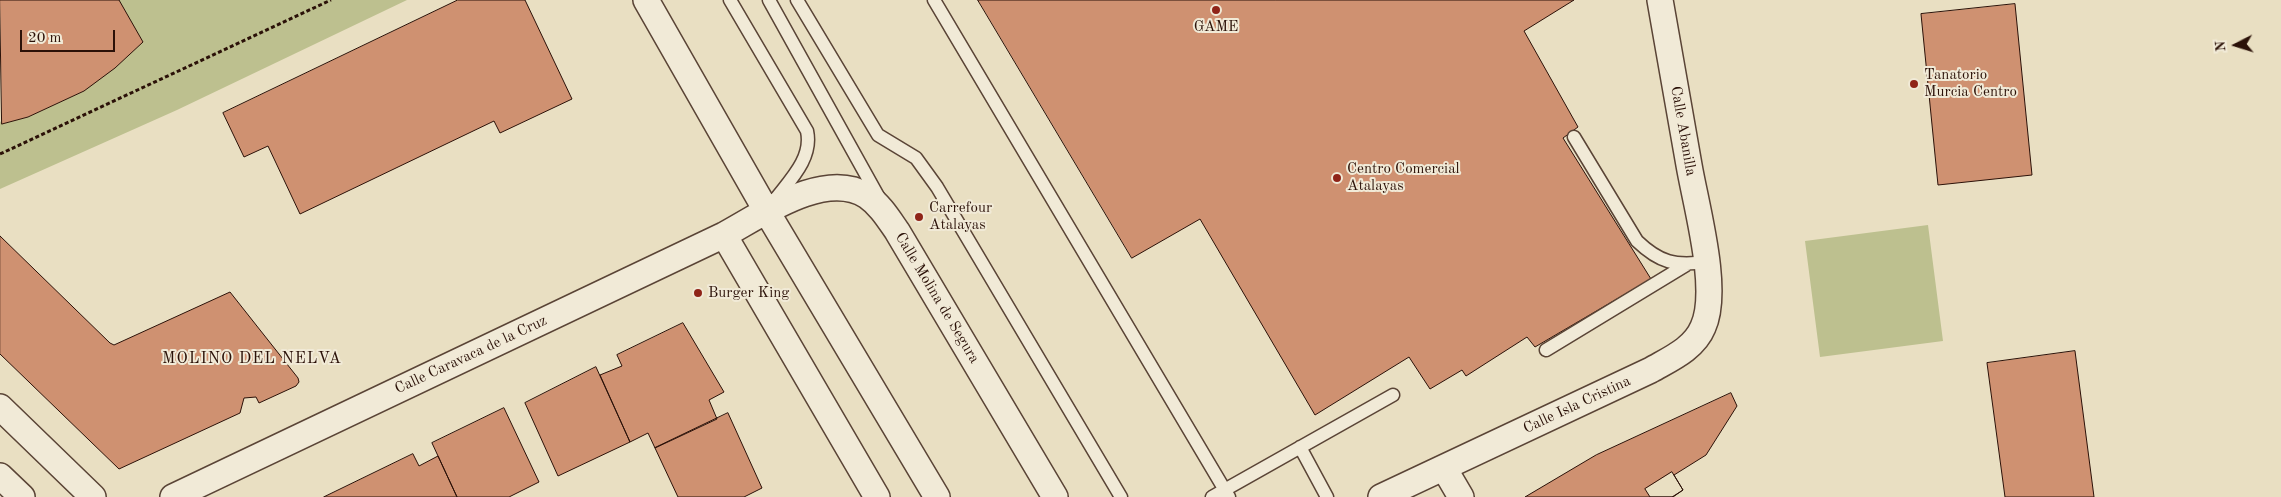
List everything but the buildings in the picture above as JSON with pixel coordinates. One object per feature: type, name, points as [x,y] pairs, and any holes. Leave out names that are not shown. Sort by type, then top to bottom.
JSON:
[{"type":"street","points":[[646,0],[767,212],[937,497]]},
{"type":"street","name":"Calle Abanilla","points":[[1660,0],[1696,263]]},
{"type":"street","name":"Calle Molina de Segura","points":[[767,212],[812,191],[841,187],[854,190],[866,196],[880,207],[897,231],[1055,497]]},
{"type":"street","name":"Calle Caravaca de la Cruz","points":[[173,497],[724,235],[767,212]]},
{"type":"street","points":[[724,235],[877,497]]},
{"type":"street","name":"Calle Isla Cristina","points":[[1381,497],[1651,370],[1680,353],[1694,342],[1703,328],[1708,310],[1696,263]]},
{"type":"street","points":[[0,406],[93,497]]},
{"type":"street","points":[[1444,468],[1461,497]]},
{"type":"street","points":[[0,476],[22,497]]},
{"type":"lane","points":[[730,0],[807,131],[809,142],[805,159],[767,212]]},
{"type":"lane","points":[[769,0],[897,231]]},
{"type":"lane","points":[[797,0],[878,135],[916,158],[937,187],[1121,497]]},
{"type":"lane","points":[[934,0],[1227,494]]},
{"type":"lane","points":[[1574,137],[1637,241],[1651,255],[1669,262],[1696,263]]},
{"type":"lane","points":[[1546,350],[1696,263]]},
{"type":"lane","points":[[1212,497],[1227,494],[1300,447],[1393,395]]},
{"type":"lane","points":[[1300,447],[1326,497]]},
{"type":"path","points":[[0,154],[331,0]]},
{"type":"green space","points":[[119,0],[407,0],[177,110],[0,189],[0,121],[2,124],[28,117],[84,91]]},
{"type":"green space","points":[[1928,225],[1943,341],[1820,357],[1805,241]]},
{"type":"place","name":"GAME","points":[[1216,10]]},
{"type":"place","name":"Tanatorio Murcia Centro","points":[[1914,84]]},
{"type":"place","name":"Centro Comercial Atalayas","points":[[1337,178]]},
{"type":"place","name":"Carrefour Atalayas","points":[[919,217]]},
{"type":"place","name":"Burger King","points":[[698,293]]},
{"type":"district","name":"MOLINO DEL NELVA","points":[[252,359]]}]
